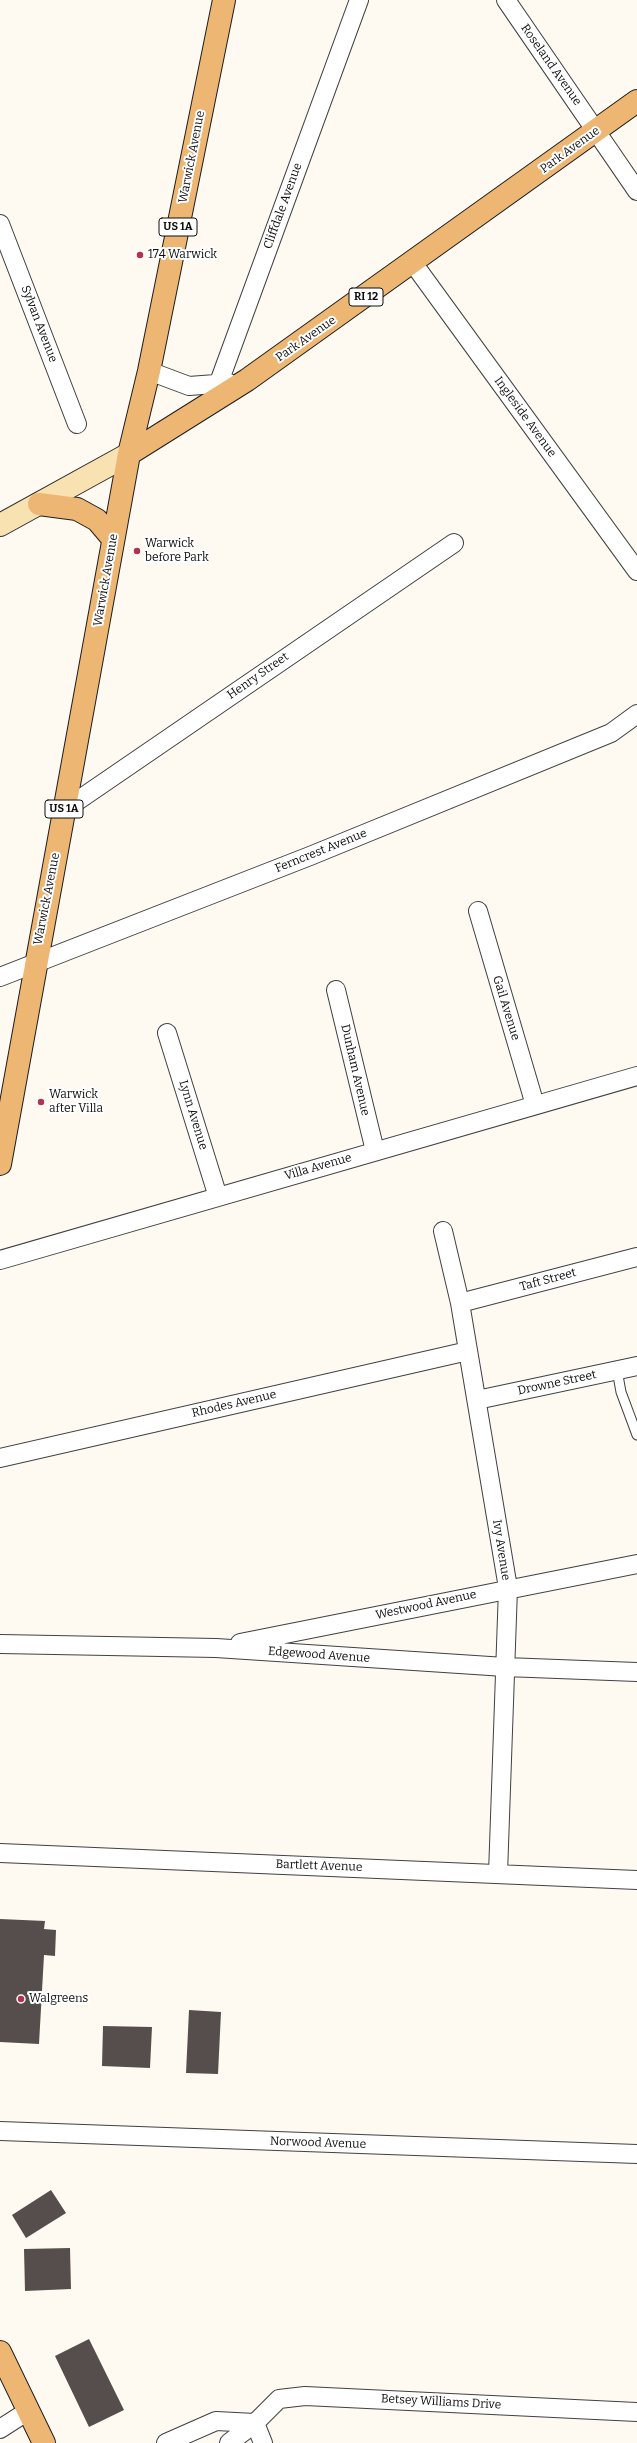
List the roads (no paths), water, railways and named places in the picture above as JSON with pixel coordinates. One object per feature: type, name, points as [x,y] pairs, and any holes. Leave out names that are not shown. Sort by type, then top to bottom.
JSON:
[{"type":"main road","name":"Warwick Avenue","points":[[0,1164],[129,454],[149,371],[224,0]]},
{"type":"main road","name":"Park Avenue","points":[[0,525],[129,454],[247,380],[413,263],[637,101]]},
{"type":"main road","points":[[39,504],[77,509],[97,520],[113,539]]},
{"type":"main road","points":[[0,2352],[44,2443]]},
{"type":"street","name":"Cliffdale Avenue","points":[[218,385],[359,0]]},
{"type":"street","name":"Roseland Avenue","points":[[506,0],[637,191]]},
{"type":"street","name":"Sylvan Avenue","points":[[0,224],[77,424]]},
{"type":"street","name":"Ingleside Avenue","points":[[413,263],[637,571]]},
{"type":"street","points":[[149,371],[189,386],[218,385],[247,380]]},
{"type":"street","name":"Henry Street","points":[[64,810],[454,543]]},
{"type":"street","name":"Ferncrest Avenue","points":[[0,977],[310,856],[604,736],[637,714]]},
{"type":"street","name":"Gail Avenue","points":[[478,911],[535,1105]]},
{"type":"street","name":"Dunham Avenue","points":[[336,990],[375,1151]]},
{"type":"street","name":"Lynn Avenue","points":[[167,1033],[218,1197]]},
{"type":"street","name":"Villa Avenue","points":[[0,1260],[637,1076]]},
{"type":"street","name":"Ivy Avenue","points":[[444,1230],[460,1303],[508,1588],[498,1874]]},
{"type":"street","name":"Taft Street","points":[[460,1303],[637,1257]]},
{"type":"street","name":"Rhodes Avenue","points":[[0,1458],[468,1351]]},
{"type":"street","name":"Drowne Street","points":[[477,1400],[637,1366]]},
{"type":"street","name":"Westwood Avenue","points":[[216,1648],[508,1588],[637,1564]]},
{"type":"street","name":"Edgewood Avenue","points":[[0,1644],[216,1648],[505,1667],[637,1672]]},
{"type":"street","name":"Bartlett Avenue","points":[[0,1853],[637,1880]]},
{"type":"street","name":"Norwood Avenue","points":[[0,2131],[637,2154]]},
{"type":"street","name":"Betsey Williams Drive","points":[[229,2443],[255,2424],[279,2399],[305,2396],[637,2412]]},
{"type":"street","points":[[0,2429],[28,2410]]},
{"type":"street","points":[[166,2443],[216,2421],[255,2424],[263,2443]]},
{"type":"lane","points":[[617,1370],[621,1392],[637,1435]]},
{"type":"place","name":"174 Warwick","points":[[140,255]]},
{"type":"place","name":"Warwick before Park","points":[[137,551]]},
{"type":"place","name":"Warwick after Villa","points":[[41,1102]]},
{"type":"place","name":"Walgreens","points":[[21,1999]]}]
